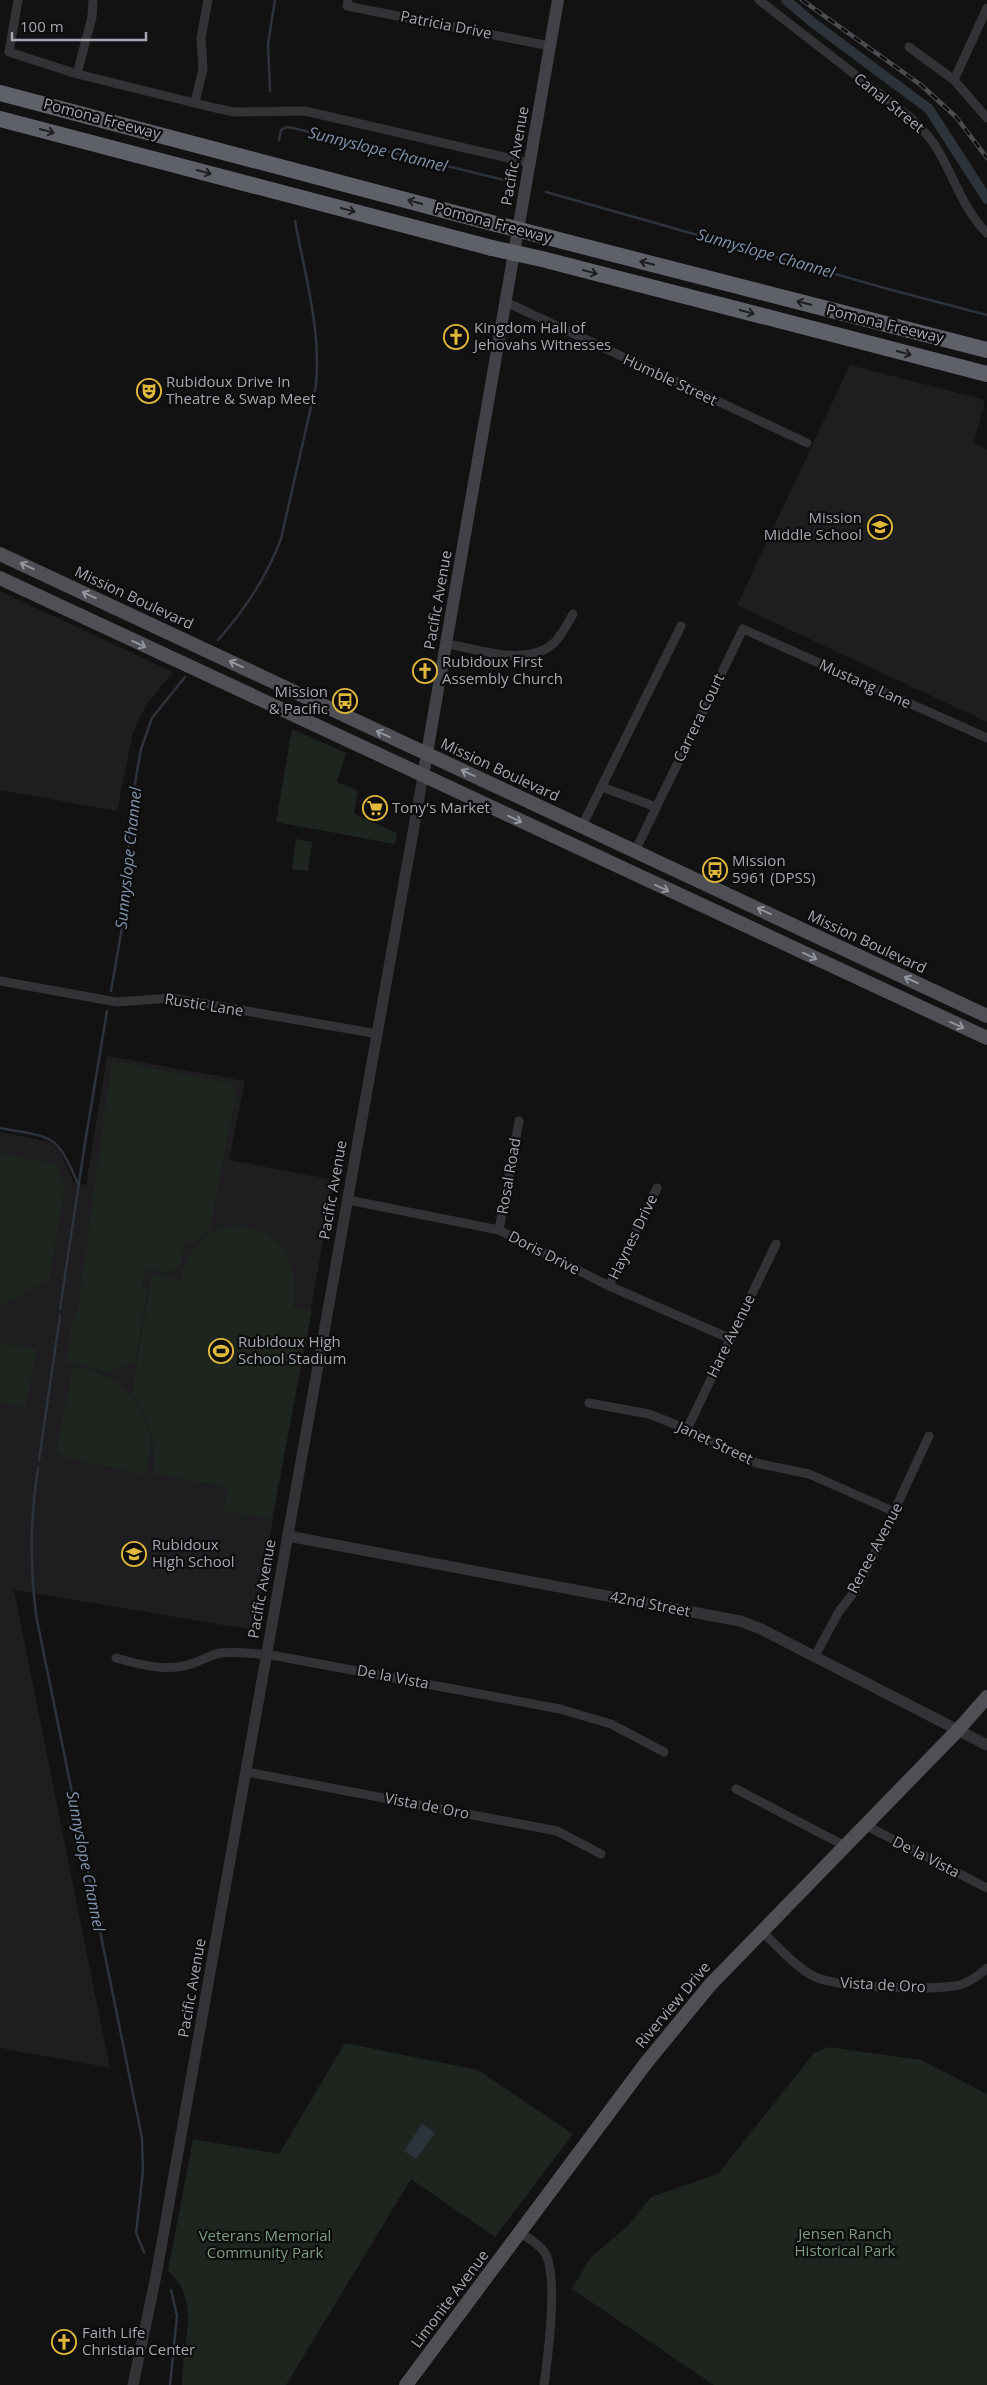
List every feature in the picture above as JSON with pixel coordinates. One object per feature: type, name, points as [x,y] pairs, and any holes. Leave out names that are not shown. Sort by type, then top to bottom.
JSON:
[{"type":"highway","name":"Pomona Freeway","points":[[0,93],[496,224],[987,350]]},
{"type":"highway","name":"Pomona Freeway","points":[[0,119],[492,248],[542,259],[987,374]]},
{"type":"main road","name":"Pacific Avenue","points":[[423,776],[558,0]]},
{"type":"main road","name":"Mission Boulevard","points":[[0,554],[987,1016]]},
{"type":"main road","points":[[0,578],[987,1038]]},
{"type":"main road","name":"Riverview Drive","points":[[520,2232],[662,2043],[710,1985],[958,1730],[987,1696]]},
{"type":"main road","name":"Limonite Avenue","points":[[406,2385],[520,2232]]},
{"type":"street","points":[[18,0],[8,52],[77,74],[234,112],[306,111],[530,163]]},
{"type":"street","points":[[77,74],[92,16],[93,0]]},
{"type":"street","points":[[195,102],[203,68],[201,38],[208,0]]},
{"type":"street","name":"Patricia Drive","points":[[348,0],[347,6],[550,46]]},
{"type":"street","name":"Canal Street","points":[[758,0],[911,118],[936,147],[964,202],[977,223],[987,233]]},
{"type":"street","points":[[954,80],[987,8]]},
{"type":"street","points":[[909,46],[954,80],[987,118]]},
{"type":"street","name":"Humble Street","points":[[506,302],[807,443]]},
{"type":"street","points":[[447,644],[519,656],[540,653],[556,642],[573,614]]},
{"type":"street","points":[[582,826],[681,626]]},
{"type":"street","name":"Mustang Lane","points":[[743,629],[987,738]]},
{"type":"street","name":"Carrera Court","points":[[635,851],[743,629]]},
{"type":"street","name":"Pacific Avenue","points":[[133,2385],[156,2276],[247,1772],[423,776]]},
{"type":"street","points":[[602,787],[656,807]]},
{"type":"street","name":"Rustic Lane","points":[[0,981],[117,1002],[172,998],[378,1034]]},
{"type":"street","name":"Rosal Road","points":[[499,1230],[519,1121]]},
{"type":"street","name":"Haynes Drive","points":[[609,1286],[658,1188]]},
{"type":"street","name":"Doris Drive","points":[[348,1200],[499,1230],[609,1286],[730,1338]]},
{"type":"street","name":"Hare Avenue","points":[[688,1429],[776,1244]]},
{"type":"street","name":"Janet Street","points":[[589,1402],[649,1414],[688,1429],[756,1462],[809,1474],[895,1512]]},
{"type":"street","name":"Renee Avenue","points":[[815,1656],[838,1613],[857,1588],[895,1512],[929,1436]]},
{"type":"street","name":"42nd Street","points":[[288,1536],[740,1621],[761,1629],[815,1656],[987,1745]]},
{"type":"street","name":"De la Vista","points":[[116,1658],[147,1667],[172,1668],[190,1664],[218,1653],[241,1652],[267,1655],[560,1709],[611,1724],[664,1752]]},
{"type":"street","name":"Vista de Oro","points":[[247,1772],[557,1831],[602,1854]]},
{"type":"street","points":[[736,1789],[844,1846]]},
{"type":"street","name":"De la Vista","points":[[865,1825],[987,1888]]},
{"type":"street","name":"Vista de Oro","points":[[761,1931],[813,1976],[833,1983],[906,1988],[956,1986],[977,1977],[987,1968]]},
{"type":"street","points":[[520,2232],[536,2243],[546,2254],[549,2264],[550,2299],[544,2385]]},
{"type":"shaded area","name":"Mission Middle School","points":[[850,365],[985,400],[974,443],[987,450],[987,722],[737,605]]},
{"type":"shaded area","points":[[0,591],[173,672],[146,705],[133,732],[117,811],[0,790]]},
{"type":"shaded area","name":"Rubidoux High School","points":[[107,1056],[245,1081],[229,1160],[334,1180],[253,1630],[14,1590],[110,2068],[0,2048],[0,1132],[50,1142],[60,1151],[74,1183],[86,1185]]},
{"type":"shaded area","points":[[422,2124],[435,2133],[416,2159],[404,2151]]},
{"type":"green space","points":[[292,729],[346,753],[337,782],[358,790],[354,814],[397,833],[395,844],[276,822]]},
{"type":"green space","points":[[296,839],[312,842],[308,871],[292,869]]},
{"type":"green space","points":[[112,1061],[231,1083],[236,1092],[210,1229],[194,1242],[185,1242],[180,1266],[169,1273],[145,1269],[141,1289],[147,1290],[135,1363],[121,1366],[109,1373],[86,1365],[67,1362],[72,1321],[77,1315]]},
{"type":"green space","points":[[0,1153],[58,1165],[64,1190],[49,1279],[0,1307]]},
{"type":"green space","name":"Rubidoux High School Stadium","points":[[239,1226],[255,1229],[268,1235],[278,1243],[286,1253],[291,1265],[294,1278],[293,1307],[312,1311],[271,1519],[224,1511],[228,1487],[154,1474],[155,1462],[151,1431],[148,1421],[132,1392],[152,1275],[181,1280],[188,1258],[200,1241],[216,1231]]},
{"type":"green space","points":[[0,1343],[36,1349],[26,1407],[0,1403]]},
{"type":"green space","points":[[73,1367],[88,1369],[102,1374],[126,1391],[136,1402],[148,1429],[150,1448],[146,1475],[63,1457],[57,1449]]},
{"type":"green space","name":"Veterans Memorial Community Park","points":[[345,2043],[478,2070],[573,2134],[495,2237],[411,2179],[286,2385],[182,2385],[188,2310],[185,2296],[179,2283],[168,2271],[193,2139],[279,2154]]},
{"type":"green space","name":"Jensen Ranch Historical Park","points":[[828,2047],[921,2060],[987,2094],[987,2385],[714,2385],[572,2289],[590,2258],[629,2225],[651,2197],[718,2174],[814,2053]]},
{"type":"waterway","name":"Sunnyslope Channel","points":[[270,91],[268,44],[275,0]]},
{"type":"waterway","points":[[786,0],[812,22],[929,109],[987,199]]},
{"type":"waterway","name":"Sunnyslope Channel","points":[[279,140],[281,130],[286,127],[293,128],[512,182]]},
{"type":"waterway","name":"Sunnyslope Channel","points":[[546,192],[888,289],[987,315]]},
{"type":"waterway","name":"Sunnyslope Channel","points":[[218,640],[238,617],[254,592],[269,567],[281,539],[316,385],[317,364],[314,323],[295,221]]},
{"type":"waterway","name":"Sunnyslope Channel","points":[[111,991],[128,893],[129,818],[141,749],[152,718],[185,677]]},
{"type":"waterway","name":"Sunnyslope Channel","points":[[60,1309],[107,1011]]},
{"type":"waterway","points":[[0,1128],[42,1136],[51,1140],[64,1155],[78,1184]]},
{"type":"waterway","name":"Sunnyslope Channel","points":[[39,1460],[60,1316]]},
{"type":"waterway","name":"Sunnyslope Channel","points":[[38,1468],[33,1506],[32,1542],[36,1615],[142,2138],[143,2171],[136,2233],[144,2252]]},
{"type":"waterway","name":"Sunnyslope Channel","points":[[170,2385],[177,2316],[171,2290]]},
{"type":"railway","points":[[802,0],[921,85],[956,117],[987,158]]},
{"type":"place","name":"Kingdom Hall of Jehovahs Witnesses","points":[[456,337]]},
{"type":"place","name":"Rubidoux Drive In Theatre & Swap Meet","points":[[149,391]]},
{"type":"place","name":"Mission Middle School","points":[[880,527]]},
{"type":"place","name":"Rubidoux First Assembly Church","points":[[425,671]]},
{"type":"place","name":"Mission & Pacific","points":[[345,701]]},
{"type":"place","name":"Tony's Market","points":[[375,808]]},
{"type":"place","name":"Mission 5961 (DPSS)","points":[[715,870]]},
{"type":"place","name":"Rubidoux High School Stadium","points":[[221,1351]]},
{"type":"place","name":"Rubidoux High School","points":[[134,1554]]},
{"type":"place","name":"Faith Life Christian Center","points":[[64,2342]]}]
